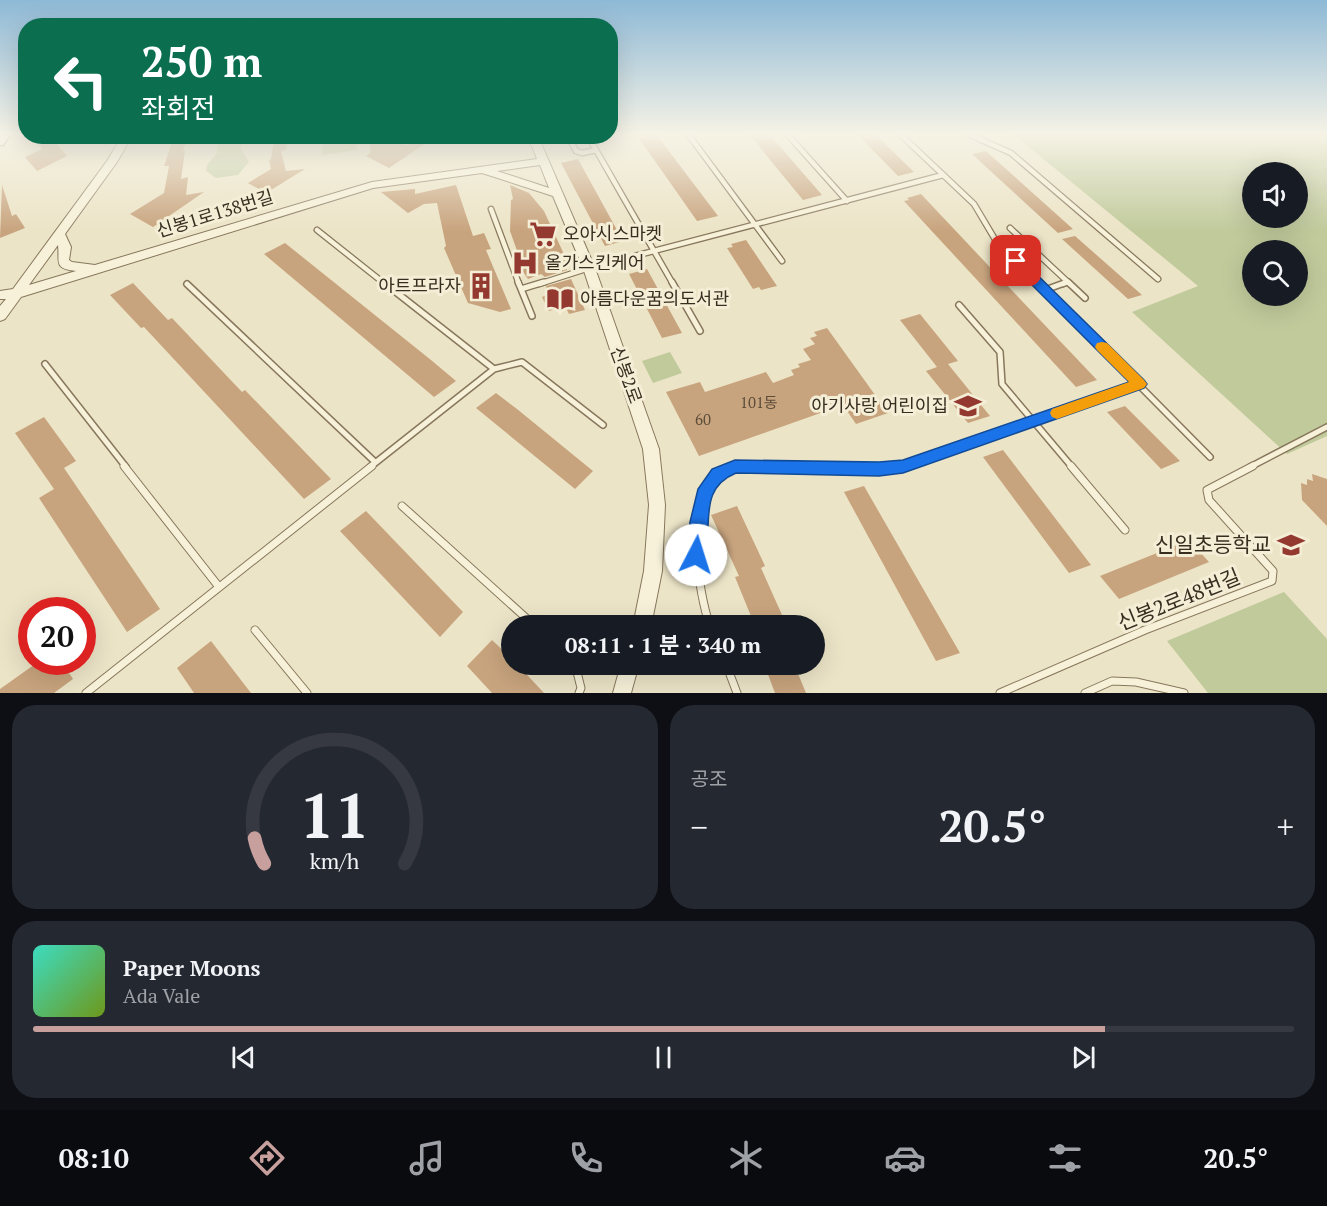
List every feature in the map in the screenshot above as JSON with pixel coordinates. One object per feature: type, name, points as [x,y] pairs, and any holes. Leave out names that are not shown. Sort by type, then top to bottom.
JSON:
[{"type":"street","points":[[0,316],[109,166]]},
{"type":"street","name":"신봉1로138번길","points":[[18,293],[372,185],[506,166]]},
{"type":"street","name":"신봉2로","points":[[547,166],[589,268],[651,449],[657,506],[653,571],[644,615]]},
{"type":"street","points":[[480,170],[558,194]]},
{"type":"street","points":[[60,235],[65,247],[63,262],[69,267],[102,268]]},
{"type":"street","points":[[0,295],[18,293]]},
{"type":"street","points":[[622,693],[627,675]]},
{"type":"lane","points":[[605,166],[700,331]]},
{"type":"lane","points":[[712,166],[782,261]]},
{"type":"lane","points":[[816,166],[847,201]]},
{"type":"lane","points":[[934,166],[974,204],[987,228],[1001,246],[1210,456]]},
{"type":"lane","points":[[1027,166],[1158,279]]},
{"type":"lane","points":[[521,289],[589,268],[943,175]]},
{"type":"lane","points":[[491,208],[532,316]]},
{"type":"lane","points":[[1010,228],[1085,298]]},
{"type":"lane","points":[[317,230],[494,369]]},
{"type":"lane","points":[[1001,246],[1022,240]]},
{"type":"lane","points":[[1046,290],[1067,282]]},
{"type":"lane","points":[[187,284],[375,462]]},
{"type":"lane","points":[[959,305],[1000,352],[1002,384],[1125,530]]},
{"type":"lane","points":[[86,693],[494,369],[522,362],[603,425]]},
{"type":"lane","points":[[45,364],[219,587]]},
{"type":"lane","points":[[707,615],[699,590],[696,555],[699,522],[706,489],[718,474],[735,466],[755,465],[879,469],[903,466],[1139,384]]},
{"type":"lane","name":"신봉2로48번길","points":[[1000,693],[1145,630],[1272,581],[1273,571],[1209,500],[1207,490],[1327,427]]},
{"type":"lane","points":[[402,506],[523,615]]},
{"type":"lane","points":[[255,630],[307,693]]},
{"type":"lane","points":[[577,675],[579,693]]},
{"type":"lane","points":[[730,675],[737,693]]},
{"type":"lane","points":[[1085,693],[1112,681],[1136,682],[1184,693]]},
{"type":"green space","points":[[207,166],[245,166],[238,175],[216,178],[206,171]]},
{"type":"green space","points":[[1052,166],[1242,166],[1242,228],[1308,228],[1308,166],[1327,166],[1327,436],[1287,454],[1132,312],[1198,286]]},
{"type":"green space","points":[[670,352],[682,373],[653,383],[642,361]]},
{"type":"green space","points":[[1284,592],[1327,639],[1327,693],[1208,693],[1167,641]]},
{"type":"building","points":[[33,166],[46,166],[37,171]]},
{"type":"building","points":[[169,166],[183,166],[181,179],[188,177],[186,195],[204,192],[153,227],[130,214],[164,193]]},
{"type":"building","points":[[270,166],[285,166],[286,171],[305,169],[266,193],[248,183],[271,169]]},
{"type":"building","points":[[563,166],[582,166],[623,241],[605,246]]},
{"type":"building","points":[[659,166],[680,166],[718,216],[697,221]]},
{"type":"building","points":[[775,166],[797,166],[822,195],[803,200]]},
{"type":"building","points":[[889,166],[908,166],[914,172],[898,176]]},
{"type":"building","points":[[985,166],[1003,166],[1073,229],[1058,233]]},
{"type":"building","points":[[2,185],[12,216],[16,214],[25,228],[0,238]]},
{"type":"building","points":[[456,185],[473,236],[484,233],[491,249],[486,250],[511,309],[500,312],[468,303],[444,248],[446,246],[437,203],[424,204],[408,213],[381,192],[415,189],[415,194]]},
{"type":"building","points":[[510,185],[529,193],[544,211],[568,263],[564,265],[567,270],[545,277],[541,274],[528,279],[517,263],[521,262],[510,231],[511,200],[513,199]]},
{"type":"building","points":[[921,194],[1097,380],[1076,387],[904,201]]},
{"type":"building","points":[[1075,236],[1142,295],[1128,299],[1062,239]]},
{"type":"building","points":[[746,240],[777,286],[761,290],[759,287],[753,289],[727,248],[733,247],[731,244]]},
{"type":"building","points":[[285,243],[456,381],[434,397],[264,254]]},
{"type":"building","points":[[647,269],[682,333],[662,338],[629,274]]},
{"type":"building","points":[[571,279],[585,310],[569,314],[565,306],[549,311],[542,297],[549,294],[546,286]]},
{"type":"building","points":[[133,283],[168,320],[172,318],[242,392],[245,390],[331,479],[304,499],[144,327],[141,328],[110,295]]},
{"type":"building","points":[[920,314],[958,361],[948,364],[990,416],[968,423],[926,371],[937,367],[900,320]]},
{"type":"building","points":[[827,328],[888,413],[856,424],[843,405],[699,456],[666,392],[700,382],[705,392],[766,372],[773,383],[794,375],[791,370],[800,367],[798,364],[811,360],[803,349],[815,344],[810,338],[817,336],[814,332]]},
{"type":"building","points":[[496,393],[593,471],[575,489],[476,408]]},
{"type":"building","points":[[1125,406],[1180,461],[1161,469],[1107,412]]},
{"type":"building","points":[[44,417],[76,461],[64,468],[160,609],[127,632],[39,498],[54,489],[15,433]]},
{"type":"building","points":[[1003,450],[1091,565],[1069,573],[983,457]]},
{"type":"building","points":[[1312,474],[1327,479],[1327,526],[1302,500],[1301,483],[1307,485],[1307,479],[1313,481]]},
{"type":"building","points":[[864,486],[960,653],[936,661],[844,492]]},
{"type":"building","points":[[737,506],[765,566],[761,568],[782,615],[751,615],[735,577],[739,576],[711,515]]},
{"type":"building","points":[[366,511],[463,612],[440,637],[340,531]]},
{"type":"building","points":[[1189,540],[1209,562],[1119,599],[1100,576]]},
{"type":"building","points":[[492,640],[501,649],[501,675],[527,675],[544,693],[492,693],[467,666]]},
{"type":"building","points":[[211,641],[251,693],[194,693],[177,668]]},
{"type":"building","points":[[20,675],[70,675],[73,679],[54,693],[0,693],[0,689]]},
{"type":"building","points":[[768,675],[799,675],[806,693],[775,693]]},
{"type":"slow traffic","points":[[1057,413],[1139,384],[1102,347]]},
{"type":"place","name":"오아시스마켓","points":[[543,234]]},
{"type":"place","name":"올가스킨케어","points":[[525,263]]},
{"type":"place","name":"아트프라자","points":[[481,286]]},
{"type":"place","name":"아름다운꿈의도서관","points":[[560,299]]},
{"type":"place","name":"아기사랑 어린이집","points":[[968,406]]},
{"type":"place","name":"신일초등학교","points":[[1291,545]]},
{"type":"route","points":[[696,555],[699,522],[706,489],[718,474],[735,466],[879,469],[903,466],[926,460],[1139,384],[1016,261]]}]
